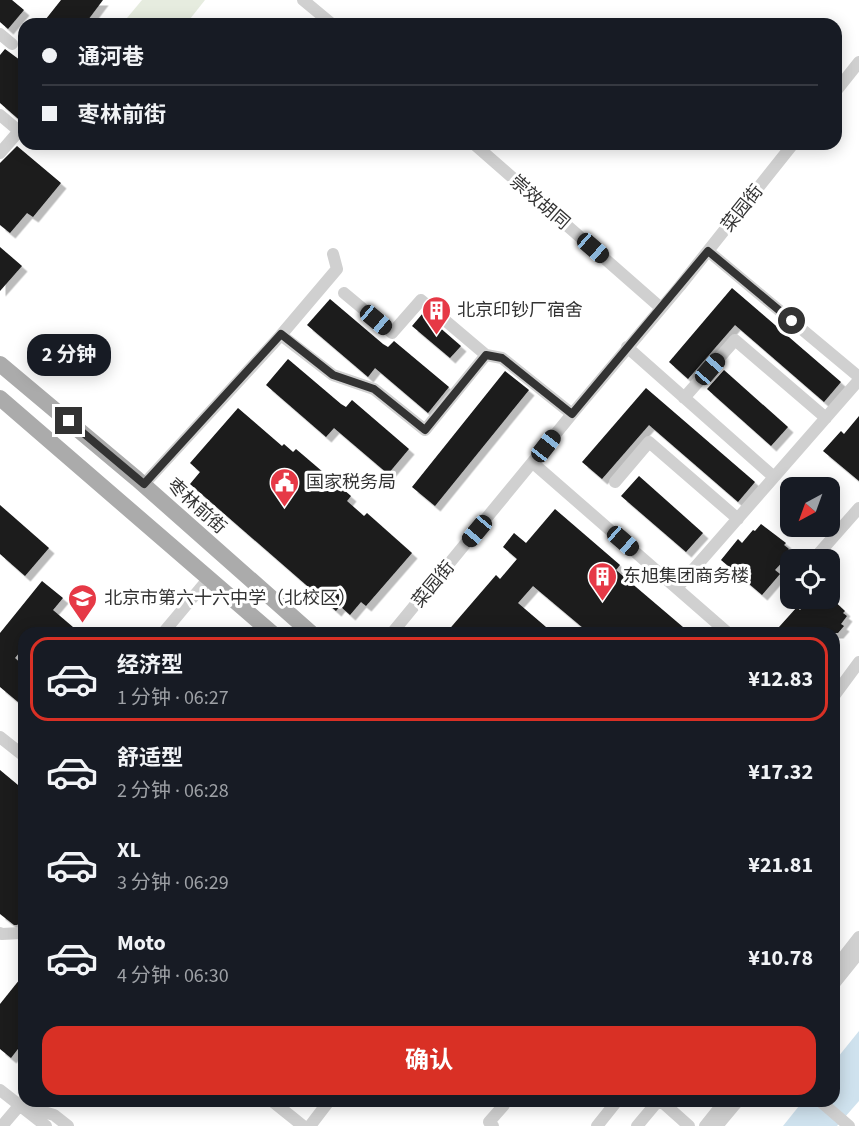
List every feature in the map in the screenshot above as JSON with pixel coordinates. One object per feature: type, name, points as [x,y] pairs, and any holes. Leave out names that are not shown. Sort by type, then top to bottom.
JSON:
[{"type":"main road","name":"枣林前街","points":[[0,364],[144,484],[304,627]]},
{"type":"main road","points":[[0,398],[265,627]]},
{"type":"street","points":[[303,0],[325,18]]},
{"type":"street","points":[[0,34],[12,44]]},
{"type":"street","points":[[842,83],[859,62]]},
{"type":"street","points":[[0,115],[18,130]]},
{"type":"street","points":[[0,153],[18,132]]},
{"type":"street","name":"崇效胡同","points":[[481,150],[661,308]]},
{"type":"street","name":"菜园街","points":[[397,627],[708,251],[788,150]]},
{"type":"street","points":[[677,588],[859,379],[708,251]]},
{"type":"street","points":[[144,484],[337,269],[333,254]]},
{"type":"street","points":[[344,293],[392,333],[421,300],[486,355],[502,358],[572,414]]},
{"type":"street","points":[[281,334],[333,375],[374,389],[425,430],[486,355]]},
{"type":"street","points":[[684,398],[735,340],[826,418]]},
{"type":"street","points":[[627,347],[774,477]]},
{"type":"street","points":[[615,482],[649,442],[738,519]]},
{"type":"street","points":[[533,463],[722,627]]},
{"type":"street","points":[[823,549],[859,508]]},
{"type":"street","points":[[169,627],[209,578]]},
{"type":"street","points":[[840,688],[859,662]]},
{"type":"street","points":[[0,737],[18,751]]},
{"type":"street","points":[[0,933],[18,933]]},
{"type":"street","points":[[840,961],[859,937]]},
{"type":"street","points":[[840,977],[859,953]]},
{"type":"street","points":[[0,1090],[18,1101]]},
{"type":"street","points":[[2,1126],[19,1107]]},
{"type":"street","points":[[26,1107],[46,1126]]},
{"type":"street","points":[[33,1107],[54,1115],[68,1126]]},
{"type":"street","points":[[279,1107],[303,1126]]},
{"type":"street","points":[[310,1126],[324,1107]]},
{"type":"street","points":[[493,1126],[489,1122],[500,1107]]},
{"type":"street","points":[[597,1126],[612,1107]]},
{"type":"street","points":[[637,1126],[654,1107]]},
{"type":"street","points":[[666,1107],[689,1126]]},
{"type":"street","points":[[705,1126],[720,1107]]},
{"type":"street","points":[[717,1126],[733,1107]]},
{"type":"street","points":[[827,1107],[849,1126]]},
{"type":"shaded area","points":[[142,0],[205,0],[191,18],[127,18]]},
{"type":"water","points":[[859,1031],[859,1101],[837,1126],[783,1126],[798,1107],[840,1107],[840,1055]]},
{"type":"building","points":[[0,0],[12,0],[24,10],[8,29],[0,22]]},
{"type":"building","points":[[61,0],[103,0],[90,18],[47,18]]},
{"type":"building","points":[[5,49],[18,59],[18,119],[0,103],[0,55]]},
{"type":"building","points":[[17,146],[18,150],[22,150],[61,183],[33,217],[27,213],[10,233],[0,225],[0,163]]},
{"type":"building","points":[[0,247],[22,266],[0,291]]},
{"type":"building","points":[[732,288],[841,382],[824,402],[735,325],[688,379],[669,362]]},
{"type":"building","points":[[330,299],[383,344],[388,347],[394,341],[449,387],[428,413],[375,368],[368,377],[307,325]]},
{"type":"building","name":"北京印钞厂宿舍","points":[[423,313],[461,346],[450,358],[412,326]]},
{"type":"building","points":[[288,359],[341,404],[346,407],[352,400],[409,449],[388,474],[334,428],[326,437],[266,385]]},
{"type":"building","points":[[724,370],[788,427],[771,446],[707,389]]},
{"type":"building","points":[[505,371],[529,390],[435,506],[412,487]]},
{"type":"building","points":[[646,388],[755,482],[738,502],[649,425],[602,479],[582,462]]},
{"type":"building","name":"国家税务局","points":[[238,408],[282,446],[284,444],[293,452],[296,449],[351,496],[347,501],[364,516],[367,513],[412,553],[366,606],[361,602],[350,615],[340,606],[336,611],[190,484],[200,472],[190,463]]},
{"type":"building","points":[[859,416],[859,481],[823,451],[841,431],[844,434]]},
{"type":"building","points":[[639,476],[703,533],[686,552],[621,496]]},
{"type":"building","points":[[0,505],[49,548],[25,576],[0,554]]},
{"type":"building","name":"东旭集团商务楼","points":[[555,509],[620,565],[616,570],[683,627],[582,627],[533,586],[518,603],[546,627],[451,627],[496,575],[500,579],[517,559],[503,547],[514,533],[526,543]]},
{"type":"building","points":[[761,524],[786,543],[784,545],[789,549],[780,549],[780,565],[775,570],[780,574],[762,595],[721,560],[738,539],[742,543],[753,530],[755,531]]},
{"type":"building","points":[[42,581],[63,598],[53,610],[73,627],[18,627],[18,654],[15,658],[18,661],[18,702],[0,687],[0,633]]},
{"type":"building","points":[[840,606],[847,616],[841,624],[844,626],[840,631],[840,627],[779,627],[795,609],[840,609]]},
{"type":"building","points":[[0,770],[18,785],[18,924],[14,925],[0,914]]},
{"type":"building","points":[[18,982],[18,1049],[11,1058],[0,1049],[0,1004]]},
{"type":"place","name":"北京印钞厂宿舍","points":[[436,336]]},
{"type":"place","name":"国家税务局","points":[[285,508]]},
{"type":"place","name":"东旭集团商务楼","points":[[602,602]]},
{"type":"place","name":"北京市第六十六中学（北校区）","points":[[83,624]]},
{"type":"route","points":[[69,421],[144,484],[281,334],[333,375],[374,389],[425,430],[486,355],[502,358],[572,414],[708,251],[792,321]]}]
